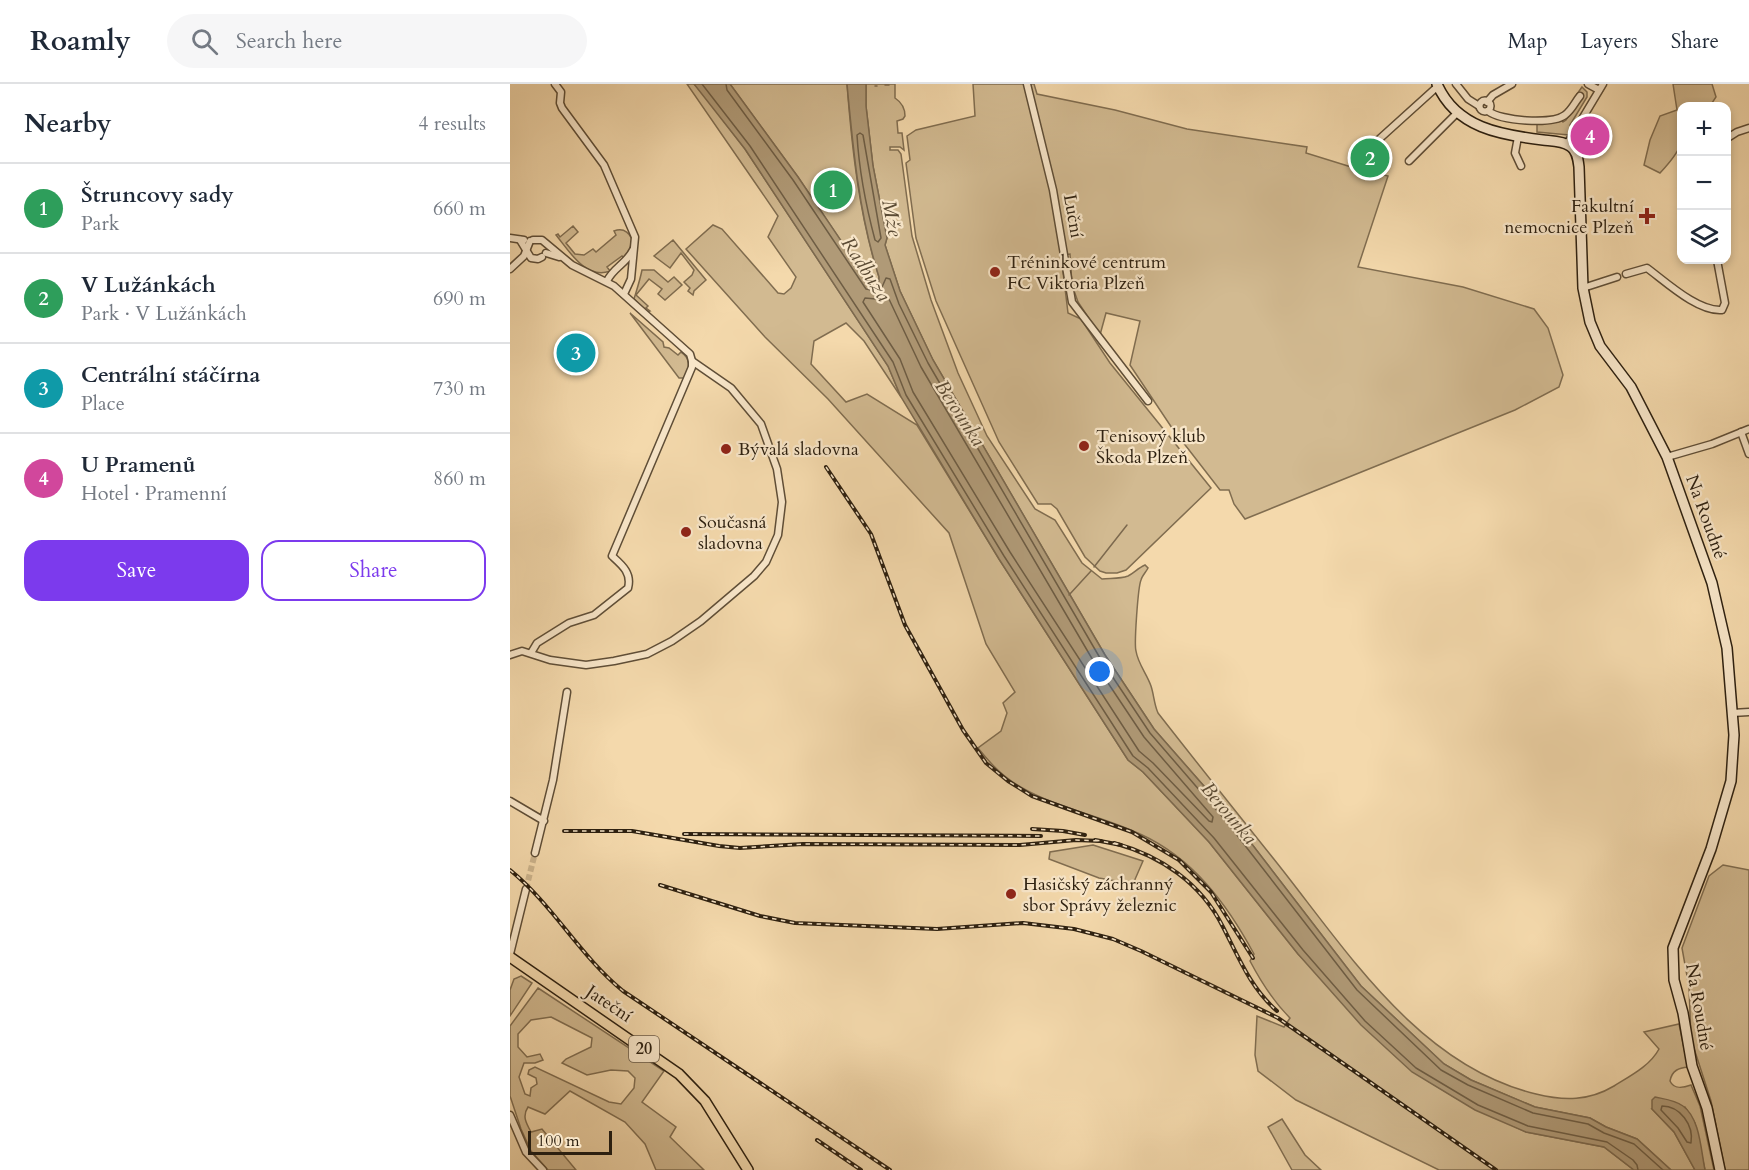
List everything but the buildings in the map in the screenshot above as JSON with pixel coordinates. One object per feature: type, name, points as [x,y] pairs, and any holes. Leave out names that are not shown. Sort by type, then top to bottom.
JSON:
[{"type":"main road","name":"Jateční","points":[[510,955],[679,1074],[705,1101],[748,1170]]},
{"type":"street","points":[[555,84],[561,92],[561,108],[604,165],[635,237],[631,279],[624,294]]},
{"type":"street","name":"Luční","points":[[1027,84],[1053,190],[1072,302],[1148,401]]},
{"type":"street","points":[[1456,84],[1468,99],[1483,111],[1513,119],[1554,119],[1564,116],[1580,96]]},
{"type":"street","points":[[1479,106],[1512,84]]},
{"type":"street","points":[[1376,142],[1438,85],[1457,113],[1476,126],[1503,135],[1567,144],[1601,87],[1588,84]]},
{"type":"street","points":[[1487,102],[1490,105],[1488,111]]},
{"type":"street","points":[[1409,161],[1457,113]]},
{"type":"street","points":[[1731,136],[1749,128]]},
{"type":"street","points":[[1518,137],[1515,153],[1521,166]]},
{"type":"street","name":"Na Roudné","points":[[1567,144],[1576,151],[1579,167],[1583,288],[1590,322],[1600,346],[1631,387],[1667,458],[1712,583],[1727,648],[1734,735],[1731,781],[1711,849],[1673,948],[1674,980],[1683,1013],[1692,1066],[1707,1108],[1720,1170]]},
{"type":"street","points":[[510,238],[539,239],[586,273],[607,281],[690,354],[693,361],[612,556],[627,570],[628,588],[594,615],[569,622],[537,643],[531,653]]},
{"type":"street","points":[[520,240],[531,258]]},
{"type":"street","points":[[510,269],[522,259],[530,240]]},
{"type":"street","points":[[544,255],[545,243]]},
{"type":"street","points":[[607,281],[611,274],[627,260],[635,247]]},
{"type":"street","points":[[522,259],[538,259],[544,255],[565,260]]},
{"type":"street","points":[[1626,274],[1647,268],[1686,297],[1714,310],[1722,310],[1725,303],[1718,264]]},
{"type":"street","points":[[1583,288],[1617,277]]},
{"type":"street","points":[[510,655],[522,651],[550,660],[586,665],[614,662],[647,654],[696,625],[754,576],[766,562],[778,534],[782,502],[777,469],[761,424],[731,388],[693,361]]},
{"type":"street","points":[[1667,458],[1712,444],[1749,429]]},
{"type":"street","points":[[1741,432],[1749,454]]},
{"type":"street","points":[[535,853],[553,780],[567,692]]},
{"type":"street","points":[[1732,713],[1749,712]]},
{"type":"street","points":[[510,801],[544,821]]},
{"type":"street","points":[[510,955],[526,889]]},
{"type":"street","points":[[510,1115],[526,1152],[543,1170]]},
{"type":"shaded area","points":[[687,84],[694,84],[700,90],[745,149],[888,366],[901,397],[864,341],[846,323],[814,341],[811,364],[846,402],[867,394],[917,425],[999,559],[1128,760],[1143,772],[1209,842],[1298,954],[1423,1078],[1456,1098],[1526,1132],[1604,1147],[1634,1170],[1439,1170],[1296,1100],[1258,1071],[1255,1055],[1257,1016],[1284,1027],[1290,1018],[1272,998],[1258,976],[1250,961],[1254,954],[1220,900],[1192,869],[1159,844],[1124,827],[1053,802],[1020,787],[1002,774],[981,752],[978,748],[1001,731],[1007,713],[1003,703],[1015,692],[986,644],[949,533],[828,399],[765,337],[686,249],[713,225],[722,229],[778,293],[784,294],[791,288],[796,277],[768,237],[778,216]]},
{"type":"shaded area","points":[[730,84],[847,84],[857,182],[866,230],[879,277],[877,284],[871,286],[798,177]]},
{"type":"shaded area","points":[[866,84],[895,84],[895,98],[901,103],[905,116],[897,121],[898,133],[902,133],[904,150],[900,147],[890,147],[890,150],[898,150],[901,154],[912,236],[931,300],[958,373],[987,436],[1035,509],[1055,520],[1082,563],[1102,579],[1128,576],[1145,565],[1148,568],[1140,585],[1136,651],[1151,686],[1158,713],[1359,967],[1421,1032],[1456,1058],[1494,1080],[1536,1094],[1556,1098],[1586,1097],[1614,1086],[1650,1061],[1659,1049],[1644,1032],[1679,1024],[1688,1067],[1676,1070],[1670,1081],[1676,1087],[1691,1085],[1700,1106],[1714,1170],[1705,1170],[1695,1123],[1685,1107],[1652,1109],[1674,1132],[1695,1170],[1671,1170],[1637,1139],[1590,1118],[1535,1107],[1471,1080],[1444,1064],[1361,986],[1231,817],[1154,729],[1105,655],[933,360],[900,291],[885,245],[887,238],[873,166],[866,106]]},
{"type":"shaded area","points":[[973,84],[1034,84],[1037,94],[1115,110],[1187,129],[1307,147],[1306,153],[1361,170],[1372,145],[1378,146],[1368,171],[1388,176],[1358,267],[1463,287],[1534,309],[1548,328],[1563,375],[1559,387],[1515,410],[1245,519],[1234,504],[1229,490],[1220,490],[1172,428],[1130,365],[1140,321],[1106,313],[1100,335],[1078,302],[1072,285],[1070,254],[1061,255],[1068,313],[1081,319],[1110,363],[1211,488],[1126,570],[1117,573],[1100,571],[1085,557],[1057,509],[1051,504],[1038,504],[999,442],[936,301],[916,238],[906,163],[910,160],[907,136],[916,130],[975,116]]},
{"type":"shaded area","points":[[1673,84],[1712,84],[1716,97],[1713,102],[1677,102],[1677,110]]},
{"type":"shaded area","points":[[1582,87],[1587,92],[1587,97],[1570,125],[1574,128],[1569,135],[1537,132],[1537,123],[1566,120],[1581,97],[1577,94]]},
{"type":"shaded area","points":[[1677,110],[1677,151],[1660,173],[1644,165],[1650,140],[1660,116]]},
{"type":"shaded area","points":[[573,226],[578,232],[566,243],[575,254],[584,255],[593,249],[596,252],[616,235],[614,231],[622,230],[627,232],[632,239],[629,254],[625,259],[622,256],[607,267],[610,271],[601,273],[586,268],[572,256],[556,235],[560,237]]},
{"type":"shaded area","points":[[673,240],[706,280],[694,291],[693,295],[688,291],[690,288],[684,282],[694,270],[681,253],[670,268],[654,256]]},
{"type":"shaded area","points":[[642,270],[654,270],[668,282],[674,277],[682,285],[665,300],[658,294],[662,289],[649,279],[636,295],[648,306],[646,308],[650,311],[647,312],[634,299]]},
{"type":"shaded area","points":[[630,313],[663,342],[664,347],[678,355],[681,352],[687,358],[687,371],[684,378],[679,378]]},
{"type":"shaded area","points":[[1093,845],[1143,861],[1133,884],[1099,878],[1049,859],[1050,852]]},
{"type":"shaded area","points":[[1723,865],[1749,870],[1749,1170],[1725,1170],[1711,1101],[1691,1039],[1689,987],[1682,948],[1709,876]]},
{"type":"shaded area","points":[[521,976],[532,983],[510,1016],[510,990],[514,979]]},
{"type":"shaded area","points":[[538,988],[664,1071],[642,1102],[676,1127],[670,1137],[704,1170],[656,1170],[645,1144],[625,1122],[570,1091],[545,1114],[528,1107],[525,1113],[526,1123],[531,1132],[542,1129],[576,1170],[548,1170],[531,1151],[510,1096],[510,1026]],"holes":[[[551,1017],[592,1038],[591,1047],[562,1063],[587,1075],[611,1070],[628,1071],[635,1078],[634,1088],[621,1104],[609,1102],[535,1067],[529,1070],[528,1074],[536,1078],[537,1084],[531,1088],[530,1096],[525,1094],[519,1077],[524,1063],[543,1060],[540,1054],[527,1057],[518,1047],[518,1034],[531,1020]]]},
{"type":"shaded area","points":[[1282,1119],[1305,1155],[1321,1170],[1292,1170],[1268,1127]]},
{"type":"water","name":"Berounka","points":[[694,84],[730,84],[798,177],[871,285],[874,286],[879,281],[879,277],[866,229],[854,157],[847,84],[866,84],[866,106],[873,166],[887,238],[885,245],[900,291],[933,360],[1105,655],[1154,729],[1231,817],[1361,986],[1444,1064],[1471,1080],[1535,1107],[1590,1118],[1637,1139],[1671,1170],[1634,1170],[1604,1147],[1526,1132],[1475,1110],[1412,1072],[1361,1025],[1298,954],[1209,842],[1143,772],[1128,760],[999,559],[901,397],[888,366],[745,149]]},
{"type":"water","points":[[1655,1097],[1677,1102],[1689,1111],[1699,1135],[1705,1170],[1695,1170],[1674,1132],[1652,1109],[1652,1100]]},
{"type":"waterway","points":[[1094,567],[1127,525]]},
{"type":"waterway","points":[[1069,595],[1091,571]]},
{"type":"tunnel","points":[[526,889],[535,853]]},
{"type":"railway","points":[[826,467],[871,534],[905,625],[963,730],[986,763],[1008,781],[1032,796],[1132,832],[1179,860],[1211,892],[1253,958]]},
{"type":"railway","points":[[1032,829],[1085,835]]},
{"type":"railway","points":[[564,831],[632,831],[740,848],[803,844],[1020,845],[1076,840],[1101,841]]},
{"type":"railway","points":[[684,834],[1041,836]]},
{"type":"railway","points":[[1095,840],[1121,845]]},
{"type":"railway","points":[[1114,843],[1148,855],[1178,873],[1203,897],[1214,911],[1252,982],[1277,1011]]},
{"type":"railway","points":[[510,870],[540,899],[593,962],[623,991],[890,1170]]},
{"type":"railway","points":[[660,885],[760,916],[795,923],[937,929],[1023,923],[1074,929],[1113,939],[1278,1018],[1496,1170]]},
{"type":"railway","points":[[817,1140],[861,1170]]},
{"type":"place","name":"U Pramenů","points":[[1590,136]]},
{"type":"place","name":"V Lužánkách","points":[[1370,158]]},
{"type":"place","name":"Štruncovy sady","points":[[833,190]]},
{"type":"place","name":"Fakultní nemocnice Plzeň","points":[[1647,216]]},
{"type":"place","name":"Tréninkové centrum FC Viktoria Plzeň","points":[[995,272]]},
{"type":"place","name":"Centrální stáčírna","points":[[576,353]]},
{"type":"place","name":"Tenisový klub Škoda Plzeň","points":[[1084,446]]},
{"type":"place","name":"Bývalá sladovna","points":[[726,449]]},
{"type":"place","name":"Současná sladovna","points":[[686,532]]},
{"type":"place","name":"Hasičský záchranný sbor Správy železnic","points":[[1011,894]]},
{"type":"water label","name":"Mže","points":[[892,218]]},
{"type":"water label","name":"Radbuza","points":[[866,269]]}]
